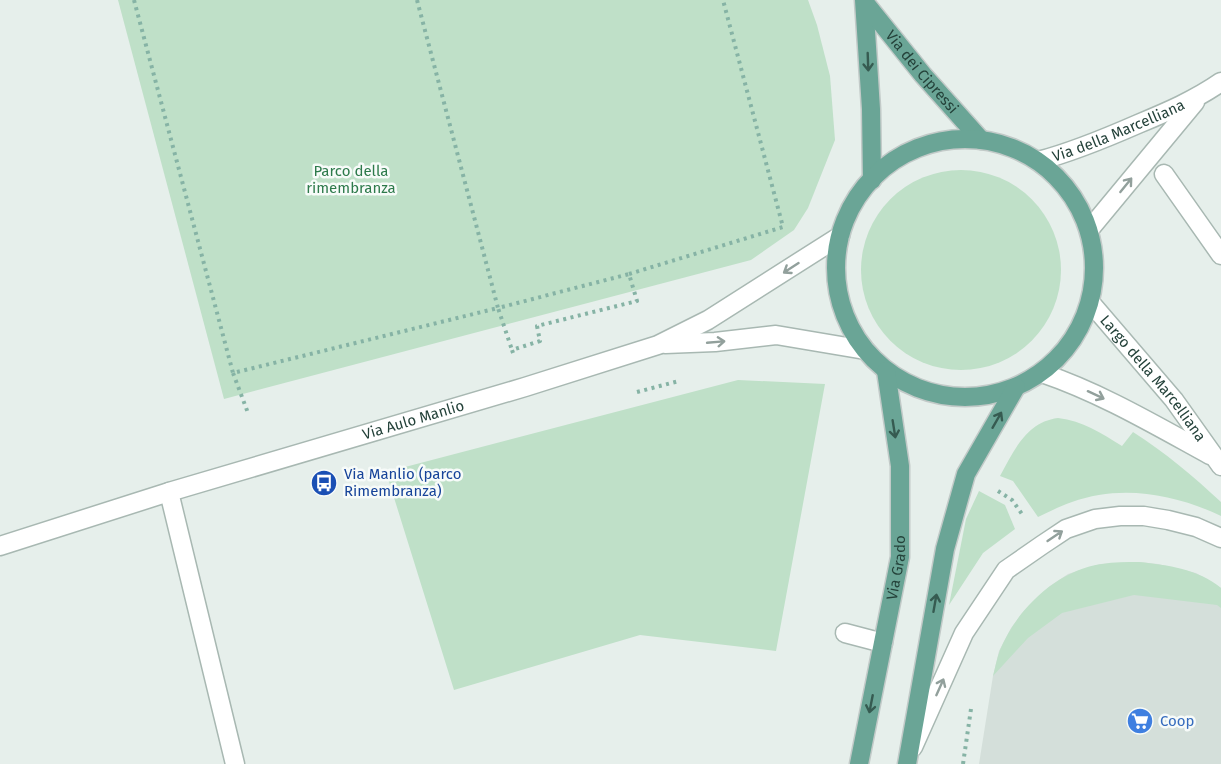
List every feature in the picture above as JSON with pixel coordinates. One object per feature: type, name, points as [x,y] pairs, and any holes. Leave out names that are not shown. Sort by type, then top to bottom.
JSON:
[{"type":"main road","name":"Via dei Cipressi","points":[[865,2],[922,75],[981,140]]},
{"type":"main road","name":"Via dei Cipressi","points":[[865,2],[872,180]]},
{"type":"main road","name":"Largo della Marcelliana","points":[[981,140],[1011,147],[1038,161],[1070,191],[1089,230],[1095,267],[1090,302],[1072,342],[1042,373],[1016,387],[983,397],[949,397],[915,388],[886,371],[865,351],[844,316],[836,276],[840,236],[852,206],[872,180],[903,155],[941,141],[981,140]]},
{"type":"main road","name":"Via Grado","points":[[859,764],[900,557],[900,466],[886,371]]},
{"type":"main road","points":[[908,762],[945,549],[966,474],[1016,387]]},
{"type":"street","name":"Via della Marcelliana","points":[[1038,161],[1063,155],[1197,99],[1221,82]]},
{"type":"street","name":"Via della Marcelliana","points":[[1089,230],[1197,99]]},
{"type":"street","points":[[1164,174],[1221,255]]},
{"type":"street","name":"Via Aulo Manlio","points":[[0,546],[169,492],[525,387],[658,345],[708,320],[840,236]]},
{"type":"street","name":"Largo della Marcelliana","points":[[1090,302],[1174,400],[1218,462]]},
{"type":"street","name":"Via Aulo Manlio","points":[[658,345],[715,342],[776,335],[865,351]]},
{"type":"street","name":"Largo della Marcelliana","points":[[1042,373],[1068,382],[1131,412],[1218,462]]},
{"type":"street","points":[[169,492],[235,764]]},
{"type":"street","points":[[908,762],[964,633],[1006,570],[1066,529],[1095,519],[1144,516],[1196,527],[1221,538]]},
{"type":"street","points":[[845,633],[883,643]]},
{"type":"path","points":[[134,0],[234,373],[248,413]]},
{"type":"path","points":[[417,0],[498,308],[513,352],[540,341],[537,326],[637,301],[629,274]]},
{"type":"path","points":[[234,373],[629,274],[783,227],[723,0]]},
{"type":"path","points":[[633,393],[690,379]]},
{"type":"path","points":[[966,474],[1012,500],[1042,545]]},
{"type":"shaded area","points":[[1139,562],[1196,573],[1221,588],[1221,764],[979,764],[999,651],[1022,613],[1050,586],[1068,574],[1100,564]]},
{"type":"green space","name":"Parco della rimembranza","points":[[118,0],[808,0],[830,76],[835,140],[808,208],[794,230],[751,260],[224,399]]},
{"type":"green space","points":[[951,170],[971,170],[1008,181],[1025,192],[1039,206],[1054,232],[1061,260],[1057,299],[1050,317],[1039,334],[1025,348],[1008,359],[990,366],[971,370],[951,370],[914,359],[897,348],[883,334],[872,317],[865,299],[861,280],[861,260],[872,223],[883,206],[897,192],[914,181],[932,174]]},
{"type":"green space","points":[[738,380],[825,384],[776,651],[640,635],[454,690],[386,472]]},
{"type":"green space","points":[[1058,418],[1084,425],[1122,446],[1133,432],[1179,465],[1221,502],[1221,516],[1167,497],[1129,493],[1091,497],[1038,517],[1013,481],[1000,476],[1016,448],[1029,432],[1037,425]]},
{"type":"green space","points":[[979,491],[1005,505],[1015,529],[983,553],[949,605],[966,519]]},
{"type":"green space","points":[[1139,562],[1182,569],[1203,576],[1221,588],[1221,608],[1217,605],[1134,595],[1062,613],[1028,638],[993,676],[1007,635],[1028,606],[1054,583],[1085,568],[1111,563]]},
{"type":"place","name":"Via Manlio (parco Rimembranza)","points":[[324,483]]},
{"type":"place","name":"Coop","points":[[1140,721]]}]
